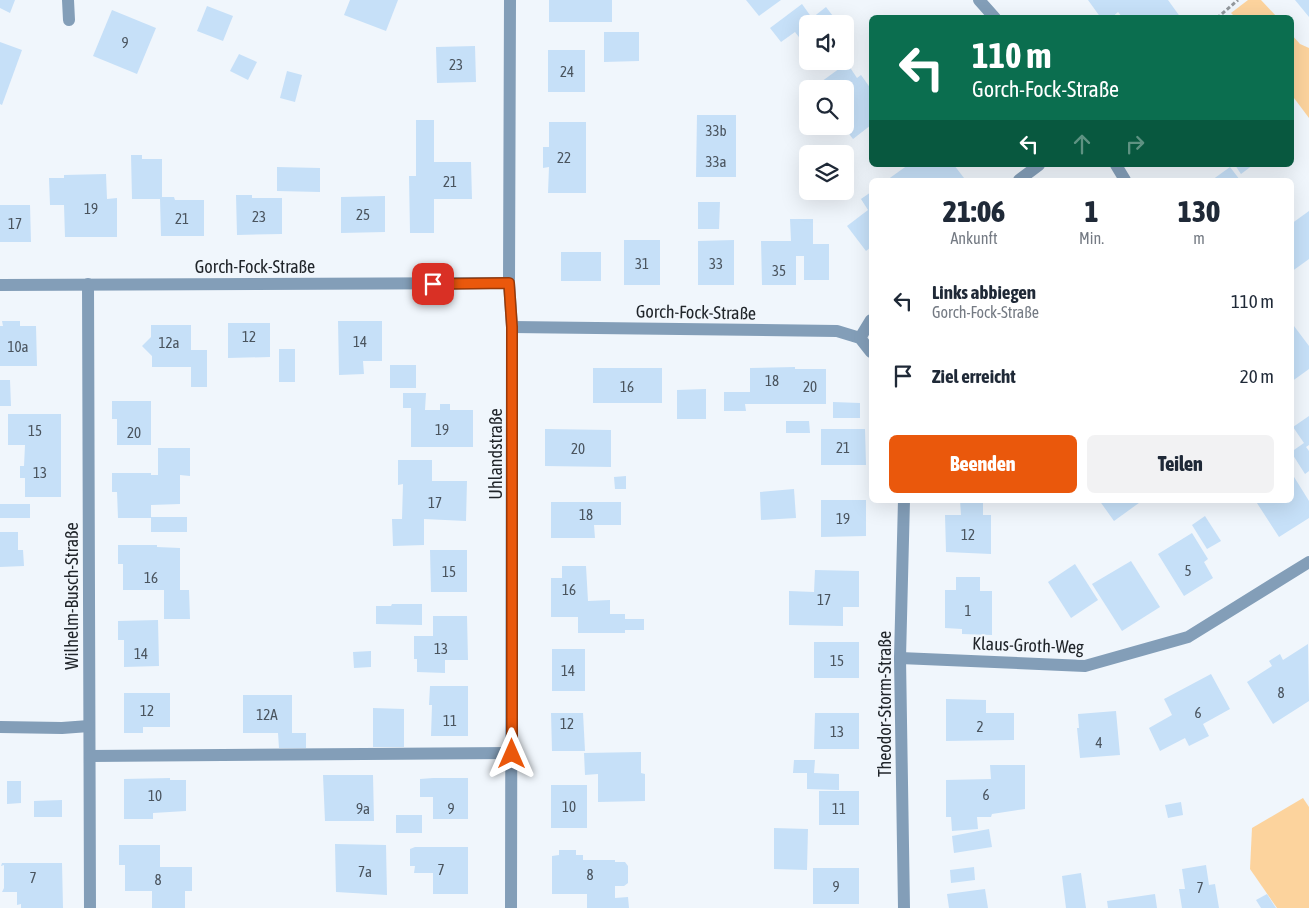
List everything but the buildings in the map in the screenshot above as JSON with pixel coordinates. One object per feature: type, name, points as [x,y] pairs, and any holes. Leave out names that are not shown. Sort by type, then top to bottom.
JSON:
[{"type":"street","points":[[68,0],[69,20]]},
{"type":"street","name":"Uhlandstraße","points":[[510,0],[509,283],[512,327],[511,908]]},
{"type":"street","points":[[979,0],[992,15]]},
{"type":"street","points":[[1022,178],[1036,167]]},
{"type":"street","points":[[1117,167],[1124,178]]},
{"type":"street","name":"Gorch-Fock-Straße","points":[[0,285],[509,283]]},
{"type":"street","name":"Wilhelm-Busch-Straße","points":[[88,284],[90,908]]},
{"type":"street","points":[[869,323],[860,338],[869,349]]},
{"type":"street","name":"Gorch-Fock-Straße","points":[[512,327],[837,331],[860,338]]},
{"type":"street","name":"Theodor-Storm-Straße","points":[[904,503],[900,658],[904,908]]},
{"type":"street","name":"Klaus-Groth-Weg","points":[[900,658],[1086,666],[1188,637],[1309,562]]},
{"type":"street","points":[[0,727],[62,728],[89,726]]},
{"type":"street","points":[[90,756],[512,754]]},
{"type":"path","points":[[1220,15],[1238,0]]},
{"type":"shaded area","points":[[1248,0],[1261,0],[1275,15],[1233,15],[1231,13]]},
{"type":"shaded area","points":[[1294,37],[1300,44],[1309,48],[1309,118],[1294,98]]},
{"type":"shaded area","points":[[1303,798],[1309,807],[1309,908],[1277,908],[1250,869],[1252,828]]},
{"type":"route","points":[[433,284],[509,283],[512,327],[512,754]]}]
